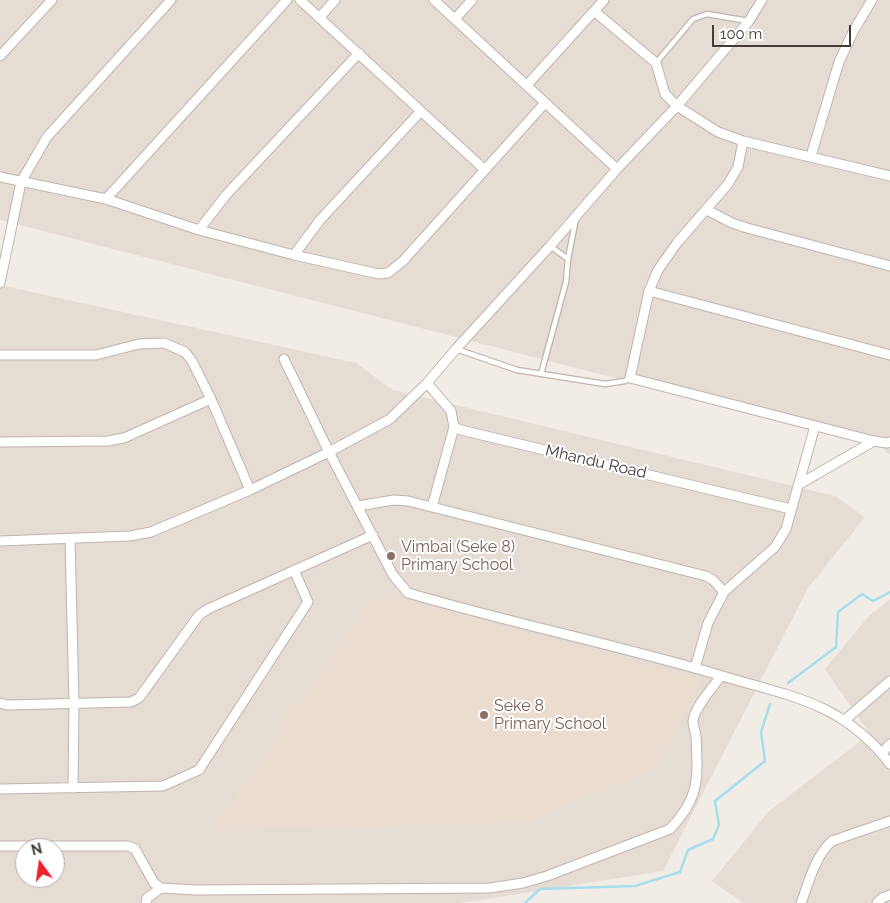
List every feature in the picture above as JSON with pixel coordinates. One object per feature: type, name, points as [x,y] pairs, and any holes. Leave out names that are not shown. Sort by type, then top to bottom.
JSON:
[{"type":"street","points":[[0,56],[49,3],[39,0]]},
{"type":"street","points":[[0,283],[21,182],[47,137],[171,0]]},
{"type":"street","points":[[106,199],[287,0]]},
{"type":"street","points":[[300,0],[485,170]]},
{"type":"street","points":[[320,17],[334,0]]},
{"type":"street","points":[[434,0],[617,169]]},
{"type":"street","points":[[455,19],[472,0]]},
{"type":"street","points":[[527,85],[604,0]]},
{"type":"street","points":[[0,541],[130,536],[151,532],[250,490],[329,452],[390,419],[428,383],[456,349],[617,169],[677,106],[749,21],[762,0]]},
{"type":"street","points":[[811,156],[838,62],[872,0]]},
{"type":"street","points":[[594,11],[656,63],[665,94],[677,106],[718,132],[743,141],[890,176]]},
{"type":"street","points":[[198,230],[226,195],[359,53]]},
{"type":"street","points":[[0,177],[106,199],[198,230],[294,255],[380,274],[388,273],[403,262],[545,102]]},
{"type":"street","points":[[294,255],[320,220],[421,111]]},
{"type":"street","points":[[743,141],[738,167],[728,184],[677,243],[658,270],[649,291],[630,378],[874,441],[890,442]]},
{"type":"street","points":[[706,210],[732,223],[748,228],[890,266]]},
{"type":"street","points":[[649,291],[890,355]]},
{"type":"street","points":[[0,355],[96,355],[139,344],[164,343],[185,352],[192,360],[211,399],[250,490]]},
{"type":"street","points":[[284,359],[329,452],[393,575],[408,593],[695,668],[801,700],[845,720],[882,753],[890,764]]},
{"type":"street","points":[[428,383],[451,412],[454,427],[432,507]]},
{"type":"street","points":[[0,450],[0,441],[108,441],[124,438],[211,399]]},
{"type":"street","points":[[695,668],[708,623],[724,592],[775,547],[786,529],[815,426]]},
{"type":"street","name":"Mhandu Road","points":[[454,427],[791,509]]},
{"type":"street","points":[[798,485],[874,441]]},
{"type":"street","points":[[358,506],[394,500],[408,501],[706,576],[713,580],[724,592]]},
{"type":"street","points":[[0,703],[7,705],[131,702],[139,698],[199,615],[373,535]]},
{"type":"street","points":[[70,539],[74,788]]},
{"type":"street","points":[[0,789],[163,786],[199,770],[308,602],[294,570]]},
{"type":"street","points":[[0,846],[128,846],[135,848],[154,883],[161,888],[196,890],[490,888],[523,883],[661,833],[670,829],[680,819],[696,790],[698,765],[696,733],[693,722],[695,712],[721,676]]},
{"type":"street","points":[[845,720],[890,681]]},
{"type":"street","points":[[882,753],[890,744]]},
{"type":"street","points":[[801,903],[819,857],[825,847],[832,841],[890,821]]},
{"type":"street","points":[[146,903],[147,898],[161,888]]},
{"type":"street","points":[[877,903],[882,898],[890,895]]},
{"type":"lane","points":[[656,63],[693,19],[707,14],[749,21]]},
{"type":"lane","points":[[541,374],[566,282],[568,259],[577,215]]},
{"type":"lane","points":[[550,246],[568,259]]},
{"type":"lane","points":[[456,349],[517,370],[605,384],[625,382],[630,378]]},
{"type":"shaded area","points":[[0,0],[890,0],[890,455],[880,446],[0,220]]},
{"type":"shaded area","points":[[0,285],[356,363],[393,390],[835,496],[865,517],[808,588],[663,871],[461,903],[0,903]]},
{"type":"shaded area","name":"Seke 8 Primary School","points":[[389,596],[702,680],[656,768],[526,822],[212,830],[285,727],[280,723],[293,703],[298,706],[370,603]]},
{"type":"shaded area","points":[[890,599],[890,903],[743,903],[712,881],[769,811],[870,734],[825,669],[868,617]]},
{"type":"waterway","points":[[788,683],[836,647],[838,612],[862,594],[873,601],[890,592]]},
{"type":"waterway","points":[[525,903],[540,889],[635,886],[680,872],[688,850],[713,839],[719,825],[715,801],[765,761],[761,732],[770,704]]},
{"type":"place","name":"Vimbai (Seke 8) Primary School","points":[[391,556]]},
{"type":"place","name":"Seke 8 Primary School","points":[[484,715]]}]
